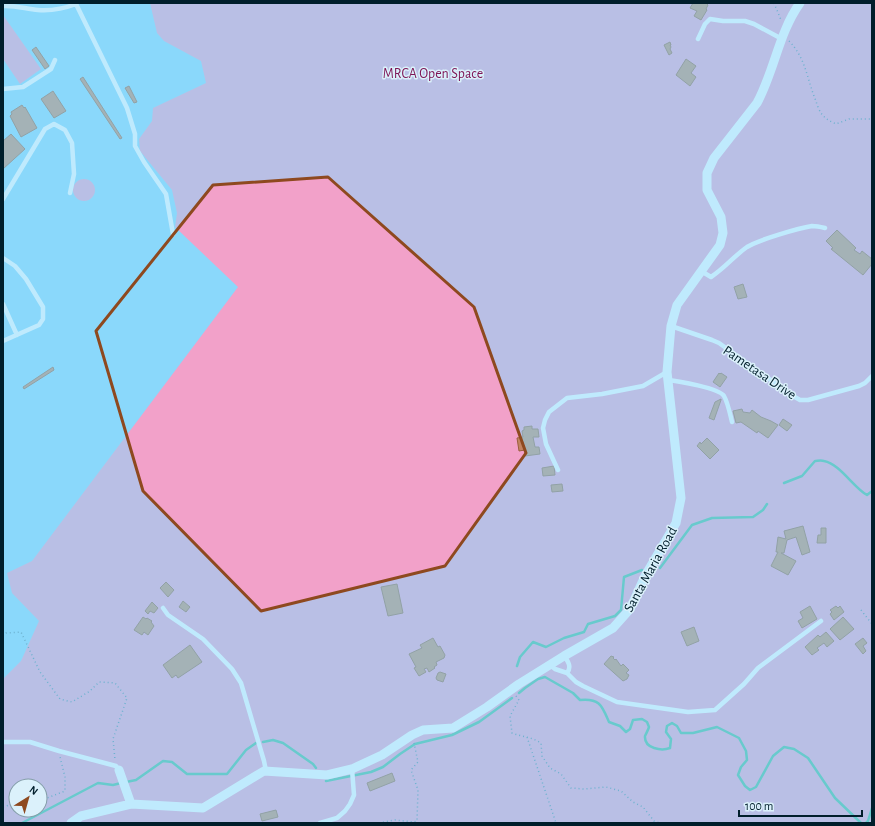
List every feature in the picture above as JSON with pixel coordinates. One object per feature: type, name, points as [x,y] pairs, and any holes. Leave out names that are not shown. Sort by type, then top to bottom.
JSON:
[{"type":"street","name":"Santa Maria Road","points":[[266,772],[327,775],[352,770],[382,756],[412,735],[423,730],[453,728],[550,664],[613,628],[630,609],[645,576],[676,523],[681,498],[667,376],[671,326],[677,305],[720,245],[723,233],[721,217],[707,190],[707,173],[714,158],[762,95],[784,35],[800,3]]},
{"type":"street","points":[[117,768],[130,800]]},
{"type":"street","points":[[70,823],[81,816],[130,800],[203,808],[266,772]]},
{"type":"lane","points":[[3,6],[8,5],[38,10],[60,10],[76,4],[127,108],[135,134],[135,146],[166,194],[173,234]]},
{"type":"lane","points":[[698,39],[705,24],[710,19],[745,21],[784,35]]},
{"type":"lane","points":[[3,89],[23,87],[51,69],[55,60]]},
{"type":"lane","points":[[3,199],[45,129],[54,124],[65,130],[72,143],[74,174],[70,193]]},
{"type":"lane","points":[[701,272],[711,277],[722,270],[748,247],[757,243],[813,226],[824,228]]},
{"type":"lane","points":[[3,258],[15,266],[26,279],[43,307],[44,318],[39,325],[3,341]]},
{"type":"lane","points":[[3,304],[17,335]]},
{"type":"lane","name":"Pametasa Drive","points":[[671,326],[718,343],[800,400],[808,400],[859,386],[865,383],[872,376]]},
{"type":"lane","points":[[558,470],[546,444],[543,428],[549,412],[567,398],[602,394],[643,386],[667,376],[721,392],[726,399],[732,422]]},
{"type":"lane","points":[[162,608],[168,615],[203,639],[232,669],[241,683],[266,772]]},
{"type":"lane","points":[[550,664],[555,669],[567,673],[576,682],[583,686],[617,702],[688,712],[715,710],[744,684],[758,668],[821,621]]},
{"type":"lane","points":[[564,656],[568,661],[569,668],[567,673]]},
{"type":"lane","points":[[3,742],[30,742],[117,768]]},
{"type":"lane","points":[[320,823],[337,818],[350,804],[354,795],[352,770]]},
{"type":"path","points":[[774,3],[784,35],[797,50],[805,67],[820,112],[828,120],[836,124],[849,119],[872,119]]},
{"type":"path","points":[[861,610],[872,624]]},
{"type":"path","points":[[3,636],[6,633],[21,632],[40,672],[60,699],[72,702],[90,691],[98,682],[116,683],[127,698],[113,739],[117,768]]},
{"type":"path","points":[[511,690],[518,700],[510,716],[512,733],[535,739],[541,743],[542,756],[550,768],[561,774],[571,788],[584,789],[606,787],[621,791],[633,802],[644,807],[654,821],[660,823]]},
{"type":"path","points":[[379,823],[395,820],[414,822],[417,820],[418,790],[411,770],[418,762],[412,735]]},
{"type":"path","points":[[527,737],[556,823]]},
{"type":"path","points":[[48,798],[65,791],[65,777],[58,751]]},
{"type":"highlighted area","points":[[328,177],[474,307],[526,453],[445,566],[261,611],[143,491],[96,331],[213,185]]},
{"type":"green space","name":"MRCA Open Space","points":[[150,3],[872,3],[872,823],[3,823],[3,679],[21,661],[39,621],[12,593],[7,573],[32,561],[238,287],[175,227],[177,213],[172,190],[140,151],[139,139],[152,121],[153,108],[206,83],[201,61],[164,41],[157,33]]},
{"type":"green space","points":[[3,15],[41,69],[20,84],[3,59]]},
{"type":"green space","points":[[80,179],[88,179],[95,186],[95,194],[88,201],[80,201],[73,194],[73,186]]},
{"type":"building","points":[[693,3],[706,3],[708,5],[707,10],[701,20],[694,16],[697,11],[690,8]]},
{"type":"building","points":[[670,42],[670,49],[672,53],[669,55],[664,45]]},
{"type":"building","points":[[36,47],[49,66],[45,69],[32,50]]},
{"type":"building","points":[[686,59],[696,66],[691,73],[696,77],[690,86],[676,75]]},
{"type":"building","points":[[83,77],[122,138],[120,139],[80,79]]},
{"type":"building","points":[[129,86],[137,102],[134,103],[125,88]]},
{"type":"building","points":[[53,91],[66,111],[54,118],[41,99]]},
{"type":"building","points":[[22,105],[24,108],[25,107],[37,128],[21,137],[10,116],[12,114],[11,112]]},
{"type":"building","points":[[11,134],[25,149],[3,169],[3,141]]},
{"type":"building","points":[[837,230],[856,248],[854,250],[860,254],[862,251],[872,259],[872,264],[863,275],[831,249],[833,248],[826,241]]},
{"type":"building","points":[[743,284],[747,297],[738,299],[734,287]]},
{"type":"building","points":[[53,367],[54,370],[24,389],[23,387]]},
{"type":"building","points":[[719,373],[727,377],[720,387],[713,382]]},
{"type":"building","points":[[721,399],[714,420],[709,418],[715,402]]},
{"type":"building","points":[[742,409],[743,412],[750,413],[752,410],[761,417],[778,425],[768,438],[758,431],[757,433],[741,422],[736,423],[733,411]]},
{"type":"building","points":[[783,419],[792,425],[787,431],[779,425]]},
{"type":"building","points":[[532,426],[532,429],[538,429],[539,437],[533,437],[535,447],[539,447],[540,454],[525,456],[525,450],[519,451],[517,438],[523,437],[522,431],[524,430],[524,427]]},
{"type":"building","points":[[707,438],[719,450],[710,459],[697,446],[700,442],[701,444]]},
{"type":"building","points":[[554,466],[555,475],[543,476],[542,468]]},
{"type":"building","points":[[562,484],[563,491],[552,492],[551,485]]},
{"type":"building","points":[[803,526],[810,552],[802,555],[796,537],[787,540],[784,553],[781,553],[796,561],[788,575],[771,566],[778,552],[776,552],[778,537],[786,539],[784,531]]},
{"type":"building","points":[[821,528],[826,528],[826,543],[817,543],[818,535],[821,535]]},
{"type":"building","points":[[166,582],[174,590],[168,597],[160,588]]},
{"type":"building","points":[[397,584],[403,613],[388,616],[381,587]]},
{"type":"building","points":[[183,601],[190,607],[186,612],[179,607]]},
{"type":"building","points":[[152,602],[158,608],[154,613],[150,611],[148,614],[145,611]]},
{"type":"building","points":[[810,606],[817,619],[802,628],[798,621],[803,618],[800,612]]},
{"type":"building","points":[[836,606],[838,608],[840,606],[844,612],[834,620],[830,614],[832,612],[830,610]]},
{"type":"building","points":[[143,617],[152,621],[151,622],[154,626],[148,635],[144,632],[142,635],[134,630]]},
{"type":"building","points":[[843,617],[854,629],[840,640],[830,629]]},
{"type":"building","points":[[694,627],[699,641],[687,646],[681,632]]},
{"type":"building","points":[[826,632],[834,641],[827,647],[824,643],[817,648],[819,650],[812,655],[805,647],[818,635],[820,637]]},
{"type":"building","points":[[433,638],[445,655],[444,658],[436,662],[437,665],[434,667],[435,668],[429,672],[427,668],[424,669],[426,672],[419,676],[414,668],[416,667],[409,654],[422,648],[420,645]]},
{"type":"building","points":[[863,638],[867,643],[863,646],[866,651],[863,654],[855,644]]},
{"type":"building","points":[[190,645],[202,662],[178,678],[176,675],[172,678],[163,665]]},
{"type":"building","points":[[611,656],[614,657],[613,658],[615,660],[616,659],[621,666],[623,664],[629,670],[626,673],[629,675],[627,679],[623,681],[604,664]]},
{"type":"building","points":[[440,672],[446,674],[443,682],[437,680],[436,678]]},
{"type":"building","points":[[392,773],[395,781],[370,791],[367,783]]},
{"type":"building","points":[[276,810],[278,817],[262,821],[260,814]]},
{"type":"waterway","points":[[784,483],[802,476],[815,461],[822,461],[836,466],[867,495],[872,491]]},
{"type":"waterway","points":[[660,568],[692,525],[712,518],[753,517],[763,510],[767,504]]},
{"type":"waterway","points":[[517,666],[520,657],[533,642],[546,647],[564,638],[584,632],[588,624],[615,616],[621,610],[624,577],[642,570]]},
{"type":"waterway","points":[[525,688],[538,679],[545,677],[573,693],[580,700],[592,700],[599,704],[609,722],[620,726],[626,732],[630,729],[633,720],[642,719],[647,722],[649,727],[645,736],[647,744],[658,749],[670,748],[671,739],[666,732],[667,726],[672,723],[677,726],[681,733],[693,733],[717,727],[739,738],[746,751],[747,760],[741,767],[738,775],[745,786],[750,790],[756,787],[773,756],[784,747],[794,749],[808,758],[835,798],[861,823]]},
{"type":"waterway","points":[[519,693],[525,688]]},
{"type":"waterway","points":[[326,781],[371,772],[383,767],[415,744],[452,735],[479,722],[512,698]]},
{"type":"waterway","points":[[263,742],[273,740],[283,743],[313,764],[316,768]]},
{"type":"waterway","points":[[126,782],[136,780],[163,761],[172,762],[187,774],[227,774],[246,750],[256,743]]},
{"type":"waterway","points":[[22,823],[98,783],[113,785],[121,783]]},
{"type":"waterway","points":[[866,823],[872,808]]}]
